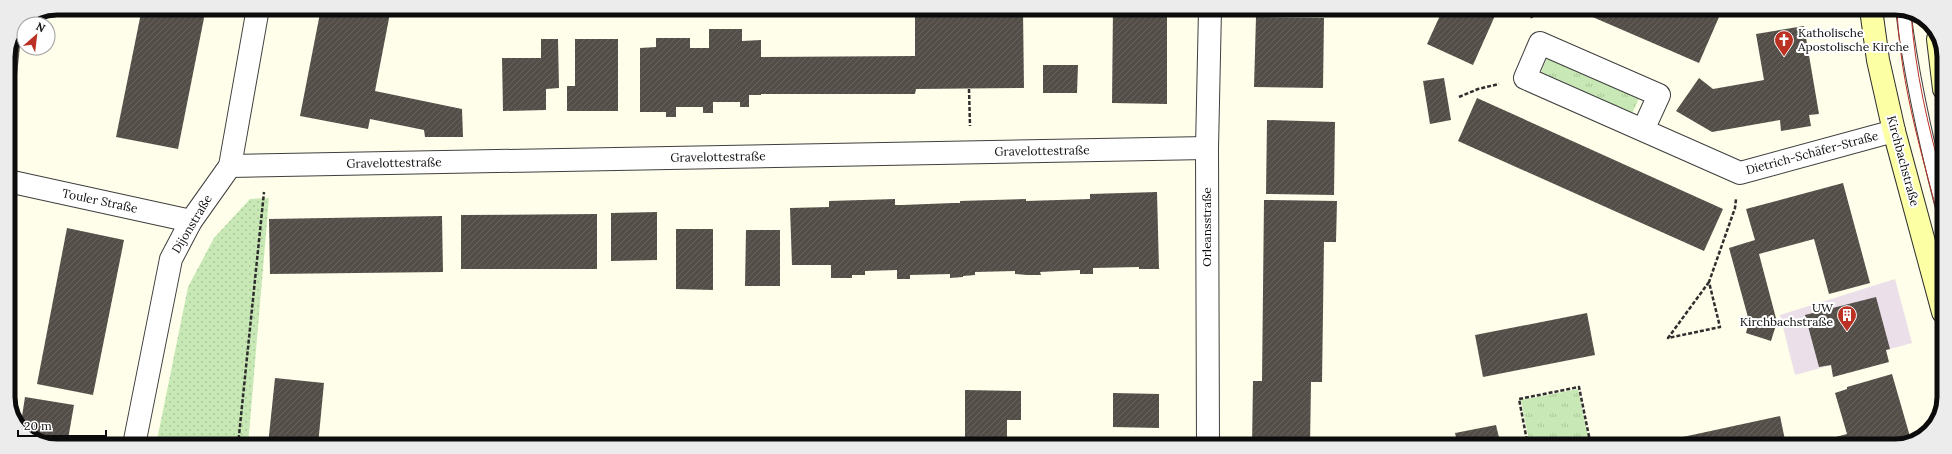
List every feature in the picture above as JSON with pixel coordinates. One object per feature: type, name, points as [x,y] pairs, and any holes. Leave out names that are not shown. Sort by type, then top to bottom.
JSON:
[{"type":"main road","name":"Kirchbachstraße","points":[[1872,15],[1878,60],[1894,131],[1937,290]]},
{"type":"street","name":"Dijonstraße","points":[[135,439],[172,259],[191,221],[230,166],[257,15]]},
{"type":"street","name":"Orleansstraße","points":[[1208,439],[1206,148],[1210,15]]},
{"type":"street","points":[[1525,78],[1540,43],[1659,94],[1644,130]]},
{"type":"street","name":"Dietrich-Schäfer-Straße","points":[[1525,78],[1740,173],[1894,131]]},
{"type":"street","name":"Gravelottestraße","points":[[230,166],[1206,148]]},
{"type":"street","name":"Touler Straße","points":[[15,183],[191,221]]},
{"type":"lane","points":[[1904,16],[1908,57],[1922,126],[1937,182]]},
{"type":"path","points":[[1459,97],[1478,89],[1525,78]]},
{"type":"path","points":[[969,89],[970,152]]},
{"type":"path","points":[[239,439],[267,165]]},
{"type":"path","points":[[1709,282],[1720,327],[1668,338],[1709,282],[1734,208],[1740,173]]},
{"type":"path","points":[[1527,439],[1519,399],[1579,387],[1590,439]]},
{"type":"shaded area","points":[[1895,279],[1912,343],[1795,375],[1780,315]]},
{"type":"green space","points":[[1549,53],[1641,94],[1631,116],[1540,75]]},
{"type":"green space","points":[[269,198],[249,439],[157,439],[188,287],[214,238],[250,199]]},
{"type":"green space","points":[[1578,389],[1589,439],[1529,439],[1521,400]]},
{"type":"building","points":[[141,15],[205,15],[178,149],[116,137]]},
{"type":"building","points":[[320,15],[390,15],[375,91],[462,109],[463,137],[425,137],[424,130],[370,119],[368,129],[300,116]]},
{"type":"building","points":[[915,15],[1023,15],[1024,88],[916,89],[915,94],[761,94],[749,95],[749,107],[740,107],[740,102],[713,102],[713,113],[703,113],[703,107],[676,107],[676,117],[666,117],[666,112],[640,112],[640,48],[656,47],[656,38],[690,38],[690,48],[709,48],[709,29],[742,29],[742,41],[761,40],[761,57],[915,56]]},
{"type":"building","points":[[1113,15],[1167,15],[1167,104],[1112,103]]},
{"type":"building","points":[[1440,15],[1495,15],[1473,65],[1427,44]]},
{"type":"building","points":[[1588,15],[1714,15],[1719,17],[1699,63]]},
{"type":"building","points":[[1256,17],[1324,18],[1323,88],[1254,87]]},
{"type":"building","name":"Katholische Apostolische Kirche","points":[[1804,26],[1819,114],[1809,115],[1811,126],[1781,131],[1780,120],[1712,132],[1676,111],[1699,78],[1713,89],[1764,80],[1756,34]]},
{"type":"building","points":[[541,39],[558,39],[559,88],[546,89],[546,110],[503,111],[502,58],[541,58]]},
{"type":"building","points":[[575,39],[618,39],[618,111],[567,111],[567,86],[575,86]]},
{"type":"building","points":[[16,49],[16,56],[19,56],[16,85],[15,57]]},
{"type":"building","points":[[1043,65],[1078,65],[1077,93],[1043,93]]},
{"type":"building","points":[[1444,78],[1451,120],[1430,124],[1423,81]]},
{"type":"building","points":[[1477,98],[1723,209],[1704,251],[1458,141]]},
{"type":"building","points":[[1267,120],[1335,122],[1334,195],[1266,194]]},
{"type":"building","points":[[1843,183],[1870,283],[1829,294],[1814,239],[1759,254],[1777,322],[1771,341],[1746,333],[1749,321],[1729,248],[1755,240],[1746,209]]},
{"type":"building","points":[[1157,192],[1159,269],[1139,269],[1139,267],[1093,268],[1093,274],[1080,274],[1080,270],[1040,272],[1041,275],[1015,274],[1015,271],[975,272],[975,275],[963,277],[950,278],[950,274],[910,275],[910,279],[897,279],[897,270],[865,271],[865,275],[852,275],[852,278],[831,278],[831,265],[792,265],[790,208],[829,207],[829,201],[895,199],[895,205],[902,205],[960,203],[960,201],[1090,199],[1090,194]]},
{"type":"building","points":[[1264,200],[1337,201],[1336,242],[1324,242],[1322,382],[1311,382],[1310,439],[1252,439],[1253,381],[1262,381]]},
{"type":"building","points":[[657,212],[657,260],[611,261],[611,213]]},
{"type":"building","points":[[597,214],[597,269],[461,269],[461,215]]},
{"type":"building","points":[[442,216],[443,272],[270,274],[269,219]]},
{"type":"building","points":[[67,228],[124,240],[93,395],[37,384]]},
{"type":"building","points":[[676,229],[713,229],[713,290],[676,289]]},
{"type":"building","points":[[746,230],[780,230],[780,286],[745,286]]},
{"type":"building","name":"UW Kirchbachstraße","points":[[1876,297],[1890,349],[1886,350],[1889,362],[1833,377],[1831,365],[1819,367],[1805,315]]},
{"type":"building","points":[[1587,313],[1595,355],[1483,377],[1475,335]]},
{"type":"building","points":[[1892,374],[1910,436],[1895,439],[1832,439],[1847,434],[1835,393],[1847,389],[1847,387]]},
{"type":"building","points":[[275,378],[324,383],[319,439],[269,439]]},
{"type":"building","points":[[965,390],[1021,391],[1021,420],[1007,420],[1007,439],[965,439]]},
{"type":"building","points":[[1113,393],[1159,394],[1159,428],[1113,427]]},
{"type":"building","points":[[25,397],[74,405],[68,439],[57,439],[41,436],[29,428],[22,419]]},
{"type":"building","points":[[1780,416],[1785,439],[1673,439]]},
{"type":"building","points":[[1496,425],[1499,439],[1456,439],[1455,433]]},
{"type":"tram line","points":[[1897,15],[1899,38],[1908,95],[1937,212]]},
{"type":"tram line","points":[[1912,19],[1919,78],[1937,156]]},
{"type":"place","name":"Katholische Apostolische Kirche","points":[[1784,57]]},
{"type":"place","name":"UW Kirchbachstraße","points":[[1847,332]]}]
